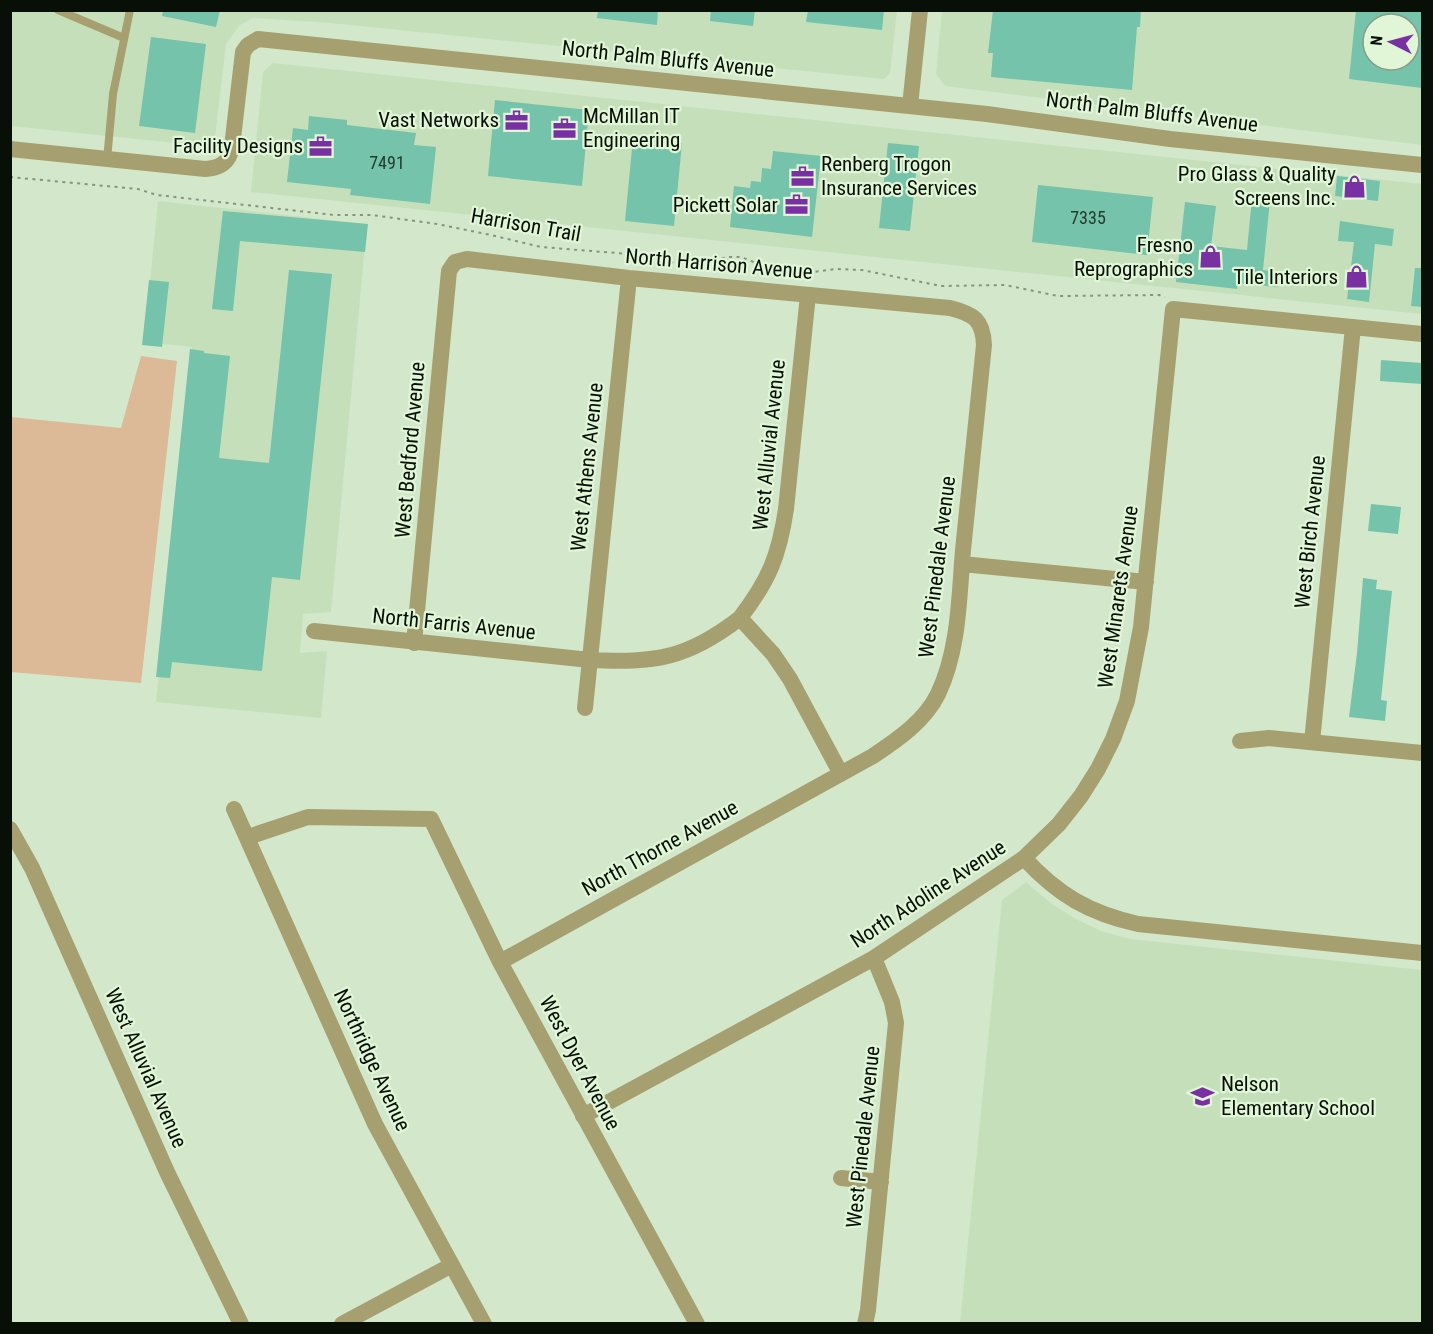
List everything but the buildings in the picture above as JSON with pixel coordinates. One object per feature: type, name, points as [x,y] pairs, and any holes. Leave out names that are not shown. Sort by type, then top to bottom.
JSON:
[{"type":"street","points":[[910,106],[920,10]]},
{"type":"street","name":"North Palm Bluffs Avenue","points":[[10,149],[214,169],[226,162],[230,156],[241,59],[248,45],[258,39],[987,114],[1170,139],[1422,165]]},
{"type":"street","name":"North Harrison Avenue","points":[[455,262],[467,259],[629,278],[950,308],[966,312],[977,319]]},
{"type":"street","name":"West Bedford Avenue","points":[[414,643],[450,271],[455,262]]},
{"type":"street","name":"West Athens Avenue","points":[[590,660],[629,278]]},
{"type":"street","name":"West Alluvial Avenue","points":[[740,618],[771,573],[781,540],[807,295]]},
{"type":"street","points":[[1172,307],[1422,334]]},
{"type":"street","name":"West Minarets Avenue","points":[[1024,858],[1059,824],[1081,796],[1113,739],[1136,664],[1172,307]]},
{"type":"street","name":"West Pinedale Avenue","points":[[841,774],[900,738],[920,718],[937,697],[952,652],[984,345],[983,331],[977,319]]},
{"type":"street","name":"West Birch Avenue","points":[[1312,742],[1353,327]]},
{"type":"street","points":[[962,564],[1146,582]]},
{"type":"street","points":[[740,618],[773,654],[790,679],[841,774]]},
{"type":"street","name":"North Farris Avenue","points":[[314,632],[590,660],[631,662],[660,658],[690,650],[716,637],[740,618]]},
{"type":"street","points":[[585,708],[590,660]]},
{"type":"street","points":[[1240,741],[1262,738],[1422,753]]},
{"type":"street","name":"North Thorne Avenue","points":[[500,962],[841,774]]},
{"type":"street","name":"Northridge Avenue","points":[[234,809],[375,1124],[484,1323]]},
{"type":"street","name":"West Dyer Avenue","points":[[248,837],[308,817],[431,819],[500,962],[697,1323]]},
{"type":"street","name":"West Alluvial Avenue","points":[[10,829],[32,868],[167,1172],[241,1323]]},
{"type":"street","name":"North Adoline Avenue","points":[[583,1116],[874,958],[1024,858],[1051,884],[1078,904],[1114,919],[1138,924],[1422,953]]},
{"type":"street","name":"West Pinedale Avenue","points":[[865,1323],[896,1023],[888,992],[874,958]]},
{"type":"street","points":[[841,1178],[881,1182]]},
{"type":"street","points":[[342,1323],[452,1264]]},
{"type":"lane","points":[[58,10],[124,38]]},
{"type":"lane","points":[[107,160],[113,94],[130,10]]},
{"type":"path","name":"Harrison Trail","points":[[10,177],[138,189],[157,195],[334,215],[372,215],[437,224],[541,247],[654,256],[680,264],[689,265],[728,256],[741,257],[791,275],[836,268],[862,270],[941,286],[1005,285],[1058,296],[1159,295],[1165,297],[1172,307]]},
{"type":"shaded area","points":[[11,11],[897,11],[890,73],[884,79],[330,23],[253,18],[240,25],[226,44],[215,137],[204,146],[11,126]]},
{"type":"shaded area","points":[[942,11],[1422,11],[1422,145],[945,86],[936,74]]},
{"type":"shaded area","points":[[273,63],[1422,184],[1422,314],[251,192],[263,72]]},
{"type":"shaded area","points":[[158,201],[367,224],[331,612],[303,614],[300,653],[327,651],[321,718],[156,702],[192,347],[144,342]]},
{"type":"shaded area","points":[[141,356],[177,361],[141,683],[11,672],[11,417],[121,428]]},
{"type":"shaded area","name":"Nelson Elementary School","points":[[1026,882],[1053,905],[1076,919],[1101,931],[1130,939],[1422,970],[1422,1323],[960,1323],[1002,900]]},
{"type":"place","name":"Vast Networks","points":[[517,120]]},
{"type":"place","name":"McMillan IT Engineering","points":[[565,128]]},
{"type":"place","name":"Facility Designs","points":[[321,146]]},
{"type":"place","name":"Renberg Trogon Insurance Services","points":[[803,176]]},
{"type":"place","name":"Pro Glass & Quality Screens Inc.","points":[[1354,186]]},
{"type":"place","name":"Pickett Solar","points":[[796,205]]},
{"type":"place","name":"Fresno Reprographics","points":[[1211,257]]},
{"type":"place","name":"Tile Interiors","points":[[1356,277]]},
{"type":"place","name":"Nelson Elementary School","points":[[1203,1096]]}]
